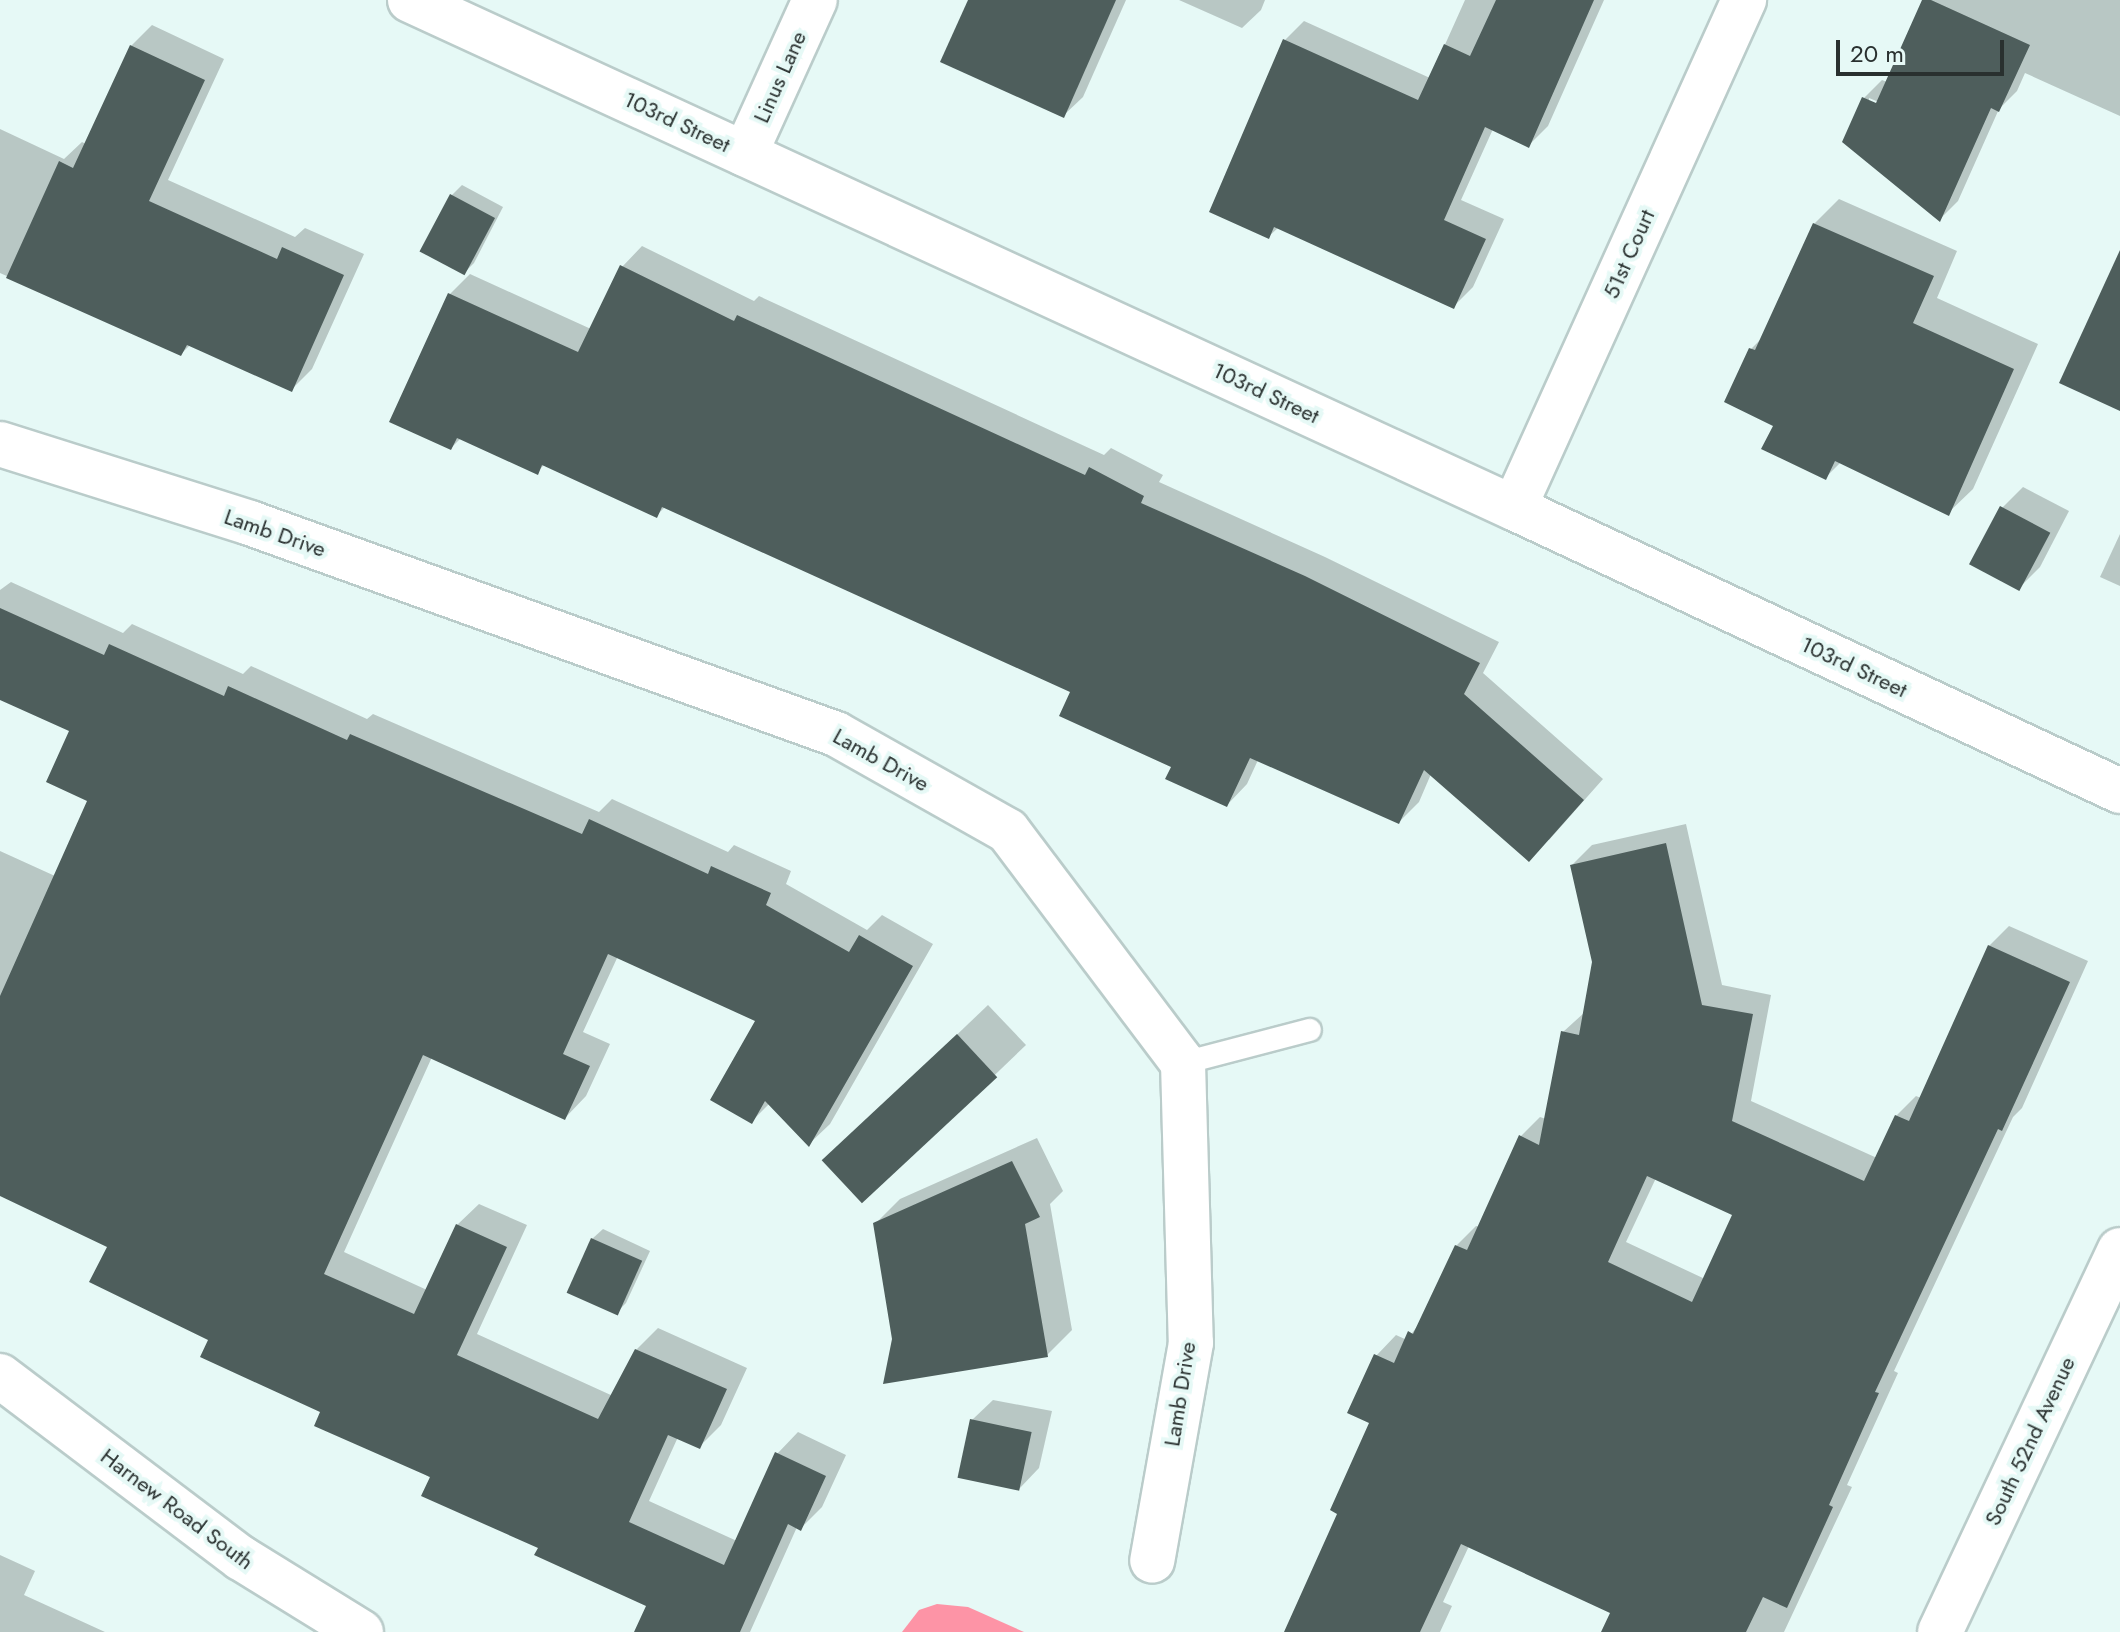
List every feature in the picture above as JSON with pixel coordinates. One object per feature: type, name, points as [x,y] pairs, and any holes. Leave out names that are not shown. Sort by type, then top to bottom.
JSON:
[{"type":"street","name":"103rd Street","points":[[410,0],[1514,508],[2120,791]]},
{"type":"street","name":"Linus Lane","points":[[745,154],[815,0]]},
{"type":"street","name":"51st Court","points":[[1514,508],[1744,0]]},
{"type":"street","name":"Lamb Drive","points":[[0,444],[250,523],[836,734],[1008,831],[1183,1063],[1191,1343],[1152,1561]]},
{"type":"street","name":"South 52nd Avenue","points":[[1940,1632],[2120,1250]]},
{"type":"street","name":"Harnew Road South","points":[[0,1376],[241,1558],[361,1632]]},
{"type":"lane","points":[[1183,1063],[1310,1030]]},
{"type":"shaded area","points":[[937,1604],[968,1607],[1024,1632],[902,1632],[919,1610]]},
{"type":"building","points":[[968,0],[1116,0],[1064,118],[940,62]]},
{"type":"building","points":[[1496,0],[1594,0],[1529,148],[1485,127],[1444,220],[1486,239],[1454,309],[1274,227],[1269,239],[1209,212],[1283,39],[1418,100],[1444,44],[1470,56]]},
{"type":"building","points":[[1922,0],[1931,0],[2030,45],[1999,112],[1991,108],[1940,222],[1842,142],[1862,97],[1876,103]]},
{"type":"building","points":[[130,45],[205,80],[149,201],[277,259],[282,247],[344,275],[292,392],[187,345],[181,356],[6,278],[59,161],[73,168]]},
{"type":"building","points":[[450,194],[495,218],[465,275],[419,251]]},
{"type":"building","points":[[1813,223],[1934,276],[1913,323],[2014,369],[1949,516],[1835,461],[1826,480],[1761,449],[1773,426],[1724,402],[1749,348],[1755,350]]},
{"type":"building","points":[[2120,250],[2120,411],[2059,383]]},
{"type":"building","points":[[620,265],[734,321],[737,315],[1085,475],[1089,467],[1144,496],[1141,503],[1305,576],[1480,663],[1464,694],[1584,800],[1529,862],[1424,770],[1399,824],[1250,758],[1227,807],[1165,779],[1171,767],[1059,716],[1070,692],[662,507],[657,518],[542,465],[538,475],[457,438],[451,450],[389,422],[448,293],[578,352]]},
{"type":"building","points":[[2000,506],[2050,533],[2019,591],[1969,564]]},
{"type":"building","points":[[0,608],[104,655],[109,644],[224,696],[228,686],[347,740],[350,734],[582,834],[589,819],[708,874],[711,866],[771,893],[766,905],[849,952],[859,935],[913,966],[809,1147],[765,1101],[752,1124],[710,1100],[755,1021],[608,954],[563,1054],[590,1066],[565,1120],[423,1055],[324,1274],[414,1314],[456,1224],[507,1247],[457,1355],[598,1419],[635,1349],[727,1389],[700,1449],[668,1435],[629,1522],[724,1565],[775,1452],[826,1476],[801,1531],[788,1524],[740,1632],[634,1632],[646,1606],[534,1555],[538,1548],[421,1496],[430,1477],[314,1426],[320,1412],[200,1357],[208,1340],[89,1282],[107,1247],[0,1196],[0,996],[87,801],[46,782],[69,731],[0,700]]},
{"type":"building","points":[[1666,843],[1702,1005],[1753,1014],[1732,1121],[1864,1181],[1895,1115],[1909,1121],[1988,945],[2070,982],[2002,1131],[1998,1129],[1875,1392],[1879,1393],[1829,1505],[1833,1507],[1787,1608],[1763,1597],[1746,1632],[1601,1632],[1610,1613],[1461,1544],[1420,1632],[1284,1632],[1337,1514],[1330,1510],[1369,1423],[1347,1413],[1374,1354],[1394,1363],[1408,1331],[1413,1334],[1455,1245],[1467,1250],[1519,1135],[1539,1145],[1561,1031],[1579,1035],[1592,962],[1570,865]],"holes":[[[1647,1176],[1732,1215],[1692,1302],[1608,1262]]]},
{"type":"building","points":[[957,1034],[997,1077],[862,1203],[822,1160]]},
{"type":"building","points":[[1012,1161],[1040,1217],[1025,1224],[1048,1357],[883,1384],[892,1339],[873,1223]]},
{"type":"building","points":[[591,1238],[642,1261],[618,1316],[567,1293]]},
{"type":"building","points":[[970,1419],[1032,1432],[1019,1491],[958,1478]]}]
